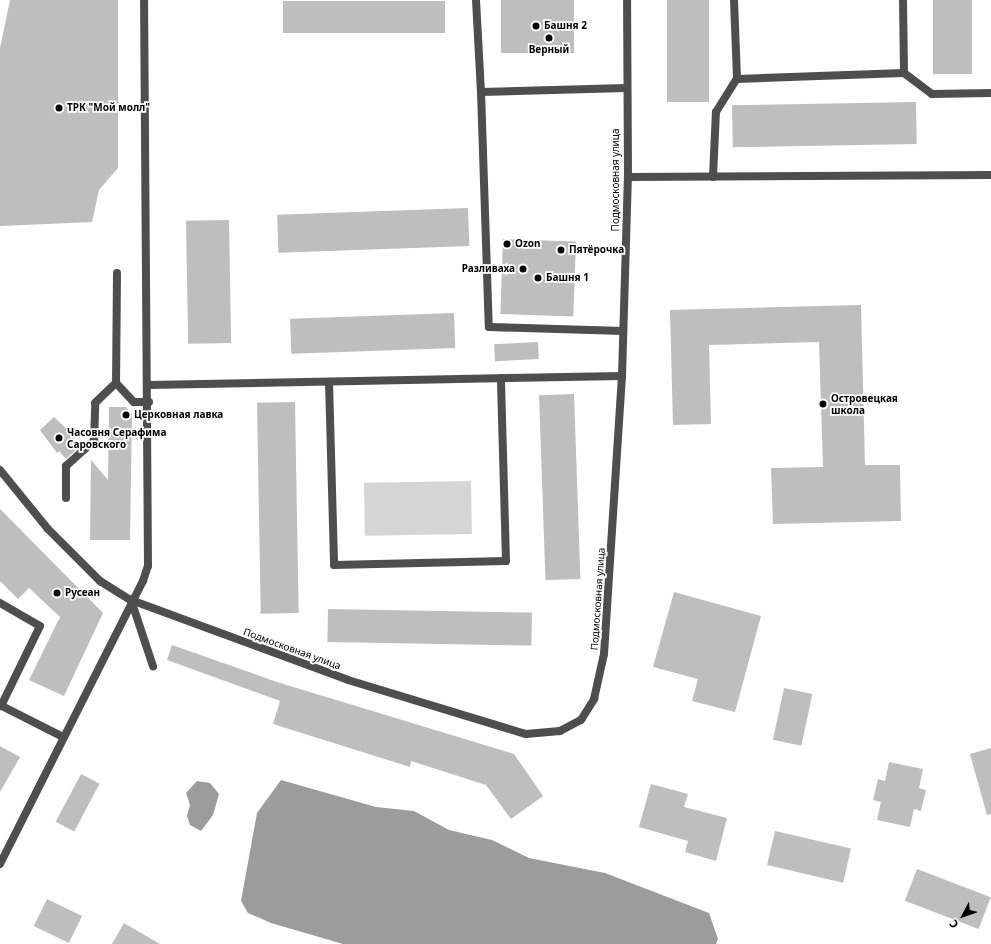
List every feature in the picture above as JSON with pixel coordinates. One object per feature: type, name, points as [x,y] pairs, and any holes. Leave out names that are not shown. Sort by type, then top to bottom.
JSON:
[{"type":"street","points":[[0,864],[131,600],[144,581],[148,566],[149,385],[144,0]]},
{"type":"street","points":[[476,0],[481,92],[489,327],[624,331]]},
{"type":"street","name":"Подмосковная улица","points":[[0,470],[48,530],[100,581],[131,600],[370,687],[526,734],[560,731],[581,720],[594,699],[604,654],[622,376],[628,177],[626,88],[627,0]]},
{"type":"street","points":[[713,176],[716,112],[737,79],[734,0]]},
{"type":"street","points":[[902,0],[904,73]]},
{"type":"street","points":[[737,79],[904,73],[932,94],[991,93]]},
{"type":"street","points":[[481,92],[626,88]]},
{"type":"street","points":[[628,177],[991,175]]},
{"type":"street","points":[[117,273],[116,383],[134,402],[149,402]]},
{"type":"street","points":[[149,385],[622,376]]},
{"type":"street","points":[[329,382],[334,565],[349,565],[506,561],[501,378]]},
{"type":"street","points":[[66,498],[66,466],[94,441],[95,403],[116,383]]},
{"type":"street","points":[[131,600],[153,666]]},
{"type":"street","points":[[0,603],[40,626],[1,705],[63,737]]},
{"type":"shaded area","points":[[471,481],[472,534],[365,536],[364,483]]},
{"type":"shaded area","points":[[281,780],[376,807],[414,811],[449,830],[492,840],[529,858],[605,873],[709,913],[718,939],[716,944],[343,944],[271,923],[248,913],[241,901],[257,813]]},
{"type":"shaded area","points":[[197,781],[210,783],[219,794],[213,815],[201,831],[190,825],[187,816],[190,805],[186,793]]},
{"type":"building","name":"ТРК \"Мой молл\"","points":[[10,0],[118,0],[118,168],[99,190],[92,222],[0,226],[0,48]]},
{"type":"building","name":"Башня 2","points":[[501,0],[574,0],[574,53],[501,53]]},
{"type":"building","points":[[667,0],[709,0],[709,102],[667,102]]},
{"type":"building","points":[[933,0],[972,0],[972,74],[933,74]]},
{"type":"building","points":[[283,1],[445,1],[445,33],[283,33]]},
{"type":"building","points":[[916,102],[917,144],[733,147],[732,105]]},
{"type":"building","points":[[468,208],[469,246],[278,253],[277,215]]},
{"type":"building","points":[[229,220],[231,343],[188,344],[186,221]]},
{"type":"building","name":"Башня 1","points":[[503,239],[576,242],[573,317],[500,314]]},
{"type":"building","points":[[861,305],[865,465],[900,465],[901,521],[773,524],[771,468],[823,467],[819,342],[709,345],[711,424],[673,425],[670,310]]},
{"type":"building","points":[[454,313],[455,348],[291,354],[290,319]]},
{"type":"building","points":[[538,342],[539,359],[495,361],[494,344]]},
{"type":"building","points":[[574,394],[580,579],[545,580],[539,395]]},
{"type":"building","points":[[295,402],[299,613],[261,614],[257,403]]},
{"type":"building","points":[[109,407],[126,407],[132,414],[130,540],[90,540],[91,460],[108,480]]},
{"type":"building","name":"Часовня Серафима Саровского","points":[[54,417],[75,437],[73,439],[79,447],[66,459],[59,451],[57,453],[40,430]]},
{"type":"building","points":[[0,509],[103,613],[64,696],[29,680],[60,617],[29,588],[18,599],[0,581]]},
{"type":"building","points":[[674,592],[761,616],[735,712],[692,701],[698,679],[653,667]]},
{"type":"building","points":[[328,609],[532,613],[531,646],[327,642]]},
{"type":"building","points":[[172,645],[277,682],[514,754],[543,796],[511,819],[486,785],[411,761],[410,767],[273,724],[280,701],[167,660]]},
{"type":"building","points":[[784,688],[812,694],[801,746],[773,740]]},
{"type":"building","points":[[0,746],[20,757],[0,792]]},
{"type":"building","points":[[991,748],[991,814],[987,815],[970,754]]},
{"type":"building","points":[[889,762],[923,769],[919,788],[926,790],[921,811],[914,809],[910,827],[877,820],[881,802],[873,800],[878,779],[885,781]]},
{"type":"building","points":[[81,774],[100,784],[74,832],[56,822]]},
{"type":"building","points":[[651,784],[688,794],[684,807],[727,818],[716,861],[685,852],[688,841],[639,827]]},
{"type":"building","points":[[775,831],[851,849],[843,883],[767,865]]},
{"type":"building","points":[[917,869],[991,897],[979,929],[905,901]]},
{"type":"building","points":[[47,899],[82,916],[69,943],[34,926]]},
{"type":"building","points":[[124,923],[160,944],[112,944]]},
{"type":"place","name":"Башня 2","points":[[536,26]]},
{"type":"place","name":"Верный","points":[[549,38]]},
{"type":"place","name":"ТРК \"Мой молл\"","points":[[59,108]]},
{"type":"place","name":"Ozon","points":[[507,244]]},
{"type":"place","name":"Пятёрочка","points":[[561,250]]},
{"type":"place","name":"Разливаха","points":[[523,269]]},
{"type":"place","name":"Башня 1","points":[[538,278]]},
{"type":"place","name":"Островецкая школа","points":[[823,404]]},
{"type":"place","name":"Церковная лавка","points":[[126,415]]},
{"type":"place","name":"Часовня Серафима Саровского","points":[[59,438]]},
{"type":"place","name":"Русеан","points":[[57,593]]}]
